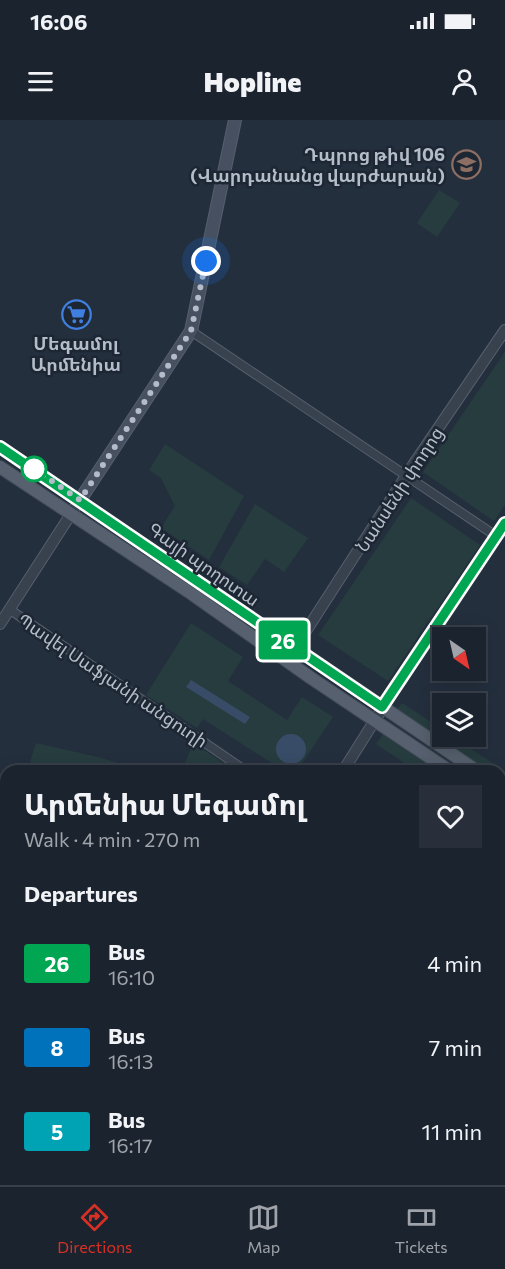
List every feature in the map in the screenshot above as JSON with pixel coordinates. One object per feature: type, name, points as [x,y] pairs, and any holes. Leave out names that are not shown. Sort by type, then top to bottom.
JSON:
[{"type":"main road","points":[[80,500],[191,331],[235,120]]},
{"type":"main road","name":"Գայի պողոտա","points":[[0,447],[468,765]]},
{"type":"main road","name":"Գայի պողոտա","points":[[0,467],[192,594],[441,765]]},
{"type":"street","name":"Նանսենի փողոց","points":[[295,648],[406,476],[505,330]]},
{"type":"street","points":[[191,331],[496,536]]},
{"type":"street","points":[[0,624],[5,607],[80,500]]},
{"type":"street","points":[[347,765],[382,707],[505,523]]},
{"type":"street","name":"Պավել Սաֆյանի անցուղի","points":[[5,607],[237,765]]},
{"type":"green space","points":[[439,190],[460,203],[437,237],[417,223]]},
{"type":"green space","points":[[505,352],[505,505],[494,521],[423,472]]},
{"type":"green space","points":[[165,444],[244,496],[209,560],[161,528],[175,506],[161,478],[149,470]]},
{"type":"green space","points":[[411,498],[480,545],[388,681],[318,635]]},
{"type":"green space","points":[[255,504],[308,538],[284,572],[265,559],[247,585],[219,567]]},
{"type":"green space","points":[[191,623],[243,657],[228,681],[287,720],[302,697],[333,717],[301,765],[275,765],[203,719],[197,728],[146,695]]},
{"type":"green space","points":[[402,703],[432,722],[432,734],[396,711]]},
{"type":"green space","points":[[383,734],[428,765],[407,765],[376,744]]},
{"type":"green space","points":[[36,743],[124,765],[29,765]]},
{"type":"green space","points":[[193,743],[227,765],[184,765]]},
{"type":"green space","points":[[451,747],[468,747],[496,765],[479,765]]},
{"type":"water","points":[[191,680],[250,717],[245,724],[186,687]]},
{"type":"water","points":[[291,734],[302,738],[306,749],[302,760],[291,764],[280,760],[276,749],[280,738]]},
{"type":"bus line","name":"26","points":[[0,447],[382,707],[505,523]]},
{"type":"place","name":"Դպրոց թիվ 106 (Վարդանանց վարժարան)","points":[[466,164]]},
{"type":"place","name":"Մեգամոլ Արմենիա","points":[[76,314]]},
{"type":"route","points":[[34,469],[80,500],[191,331],[206,261]]}]
